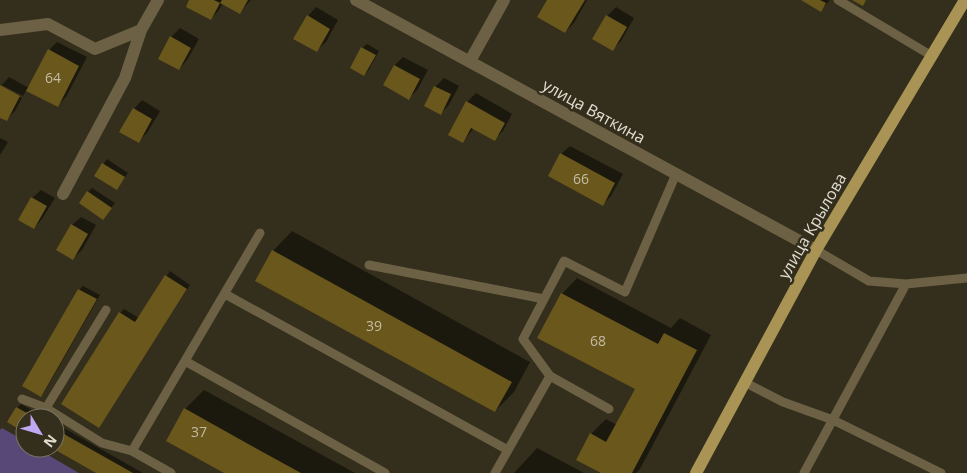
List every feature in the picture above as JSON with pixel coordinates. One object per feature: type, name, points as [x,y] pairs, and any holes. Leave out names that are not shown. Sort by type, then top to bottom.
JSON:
[{"type":"main road","name":"улица Крылова","points":[[696,473],[816,250],[965,0]]},
{"type":"street","points":[[62,194],[125,78],[141,30],[158,0]]},
{"type":"street","name":"улица Вяткина","points":[[356,0],[816,250]]},
{"type":"street","points":[[470,61],[504,0]]},
{"type":"street","points":[[0,30],[48,24],[95,49],[141,30]]},
{"type":"lane","points":[[838,0],[932,56]]},
{"type":"lane","points":[[609,408],[550,376],[523,339],[564,261],[625,292],[676,174]]},
{"type":"lane","points":[[132,451],[260,233]]},
{"type":"lane","points":[[816,250],[869,281],[906,284],[967,278]]},
{"type":"lane","points":[[369,266],[544,299]]},
{"type":"lane","points":[[804,473],[906,284]]},
{"type":"lane","points":[[225,294],[508,450]]},
{"type":"lane","points":[[22,399],[46,408],[106,310]]},
{"type":"lane","points":[[185,361],[385,473]]},
{"type":"lane","points":[[494,473],[550,376]]},
{"type":"lane","points":[[746,383],[783,402],[832,420],[941,473]]},
{"type":"lane","points":[[65,420],[102,443],[132,451],[171,473]]},
{"type":"shaded area","points":[[2,428],[15,435],[15,458],[53,458],[79,473],[0,473],[0,430]]},
{"type":"building","points":[[189,0],[214,0],[220,3],[211,20],[186,7]]},
{"type":"building","points":[[222,0],[248,0],[240,14],[220,3]]},
{"type":"building","points":[[547,0],[585,0],[565,33],[537,17]]},
{"type":"building","points":[[801,0],[820,0],[826,3],[821,12]]},
{"type":"building","points":[[852,0],[866,0],[863,6]]},
{"type":"building","points":[[307,15],[330,29],[317,52],[293,39]]},
{"type":"building","points":[[606,15],[627,27],[613,51],[592,39]]},
{"type":"building","points":[[170,36],[191,48],[179,70],[158,59]]},
{"type":"building","points":[[361,47],[376,55],[364,76],[350,68]]},
{"type":"building","points":[[48,49],[79,66],[58,107],[26,91]]},
{"type":"building","points":[[394,65],[420,79],[409,100],[383,85]]},
{"type":"building","points":[[0,85],[20,96],[7,121],[0,118]]},
{"type":"building","points":[[434,86],[451,94],[441,115],[424,106]]},
{"type":"building","points":[[466,101],[505,123],[495,141],[471,128],[463,143],[448,135]]},
{"type":"building","points":[[133,108],[152,119],[139,143],[119,132]]},
{"type":"building","points":[[560,153],[615,183],[603,206],[548,176]]},
{"type":"building","points":[[102,163],[125,177],[117,190],[94,176]]},
{"type":"building","points":[[87,191],[112,208],[103,220],[79,203]]},
{"type":"building","points":[[31,197],[47,206],[34,229],[18,220]]},
{"type":"building","points":[[71,224],[88,234],[73,260],[56,250]]},
{"type":"building","points":[[272,250],[512,382],[495,412],[255,281]]},
{"type":"building","points":[[165,275],[187,289],[99,428],[61,404],[119,312],[135,322]]},
{"type":"building","points":[[78,289],[97,299],[41,397],[22,386]]},
{"type":"building","points":[[561,293],[658,344],[664,333],[697,350],[632,473],[601,473],[576,460],[590,433],[606,442],[635,389],[537,338]]},
{"type":"building","points":[[184,408],[301,473],[224,473],[166,441]]},
{"type":"building","points":[[15,409],[15,427],[7,422]]},
{"type":"building","points":[[65,435],[133,473],[96,473],[65,455]]}]
